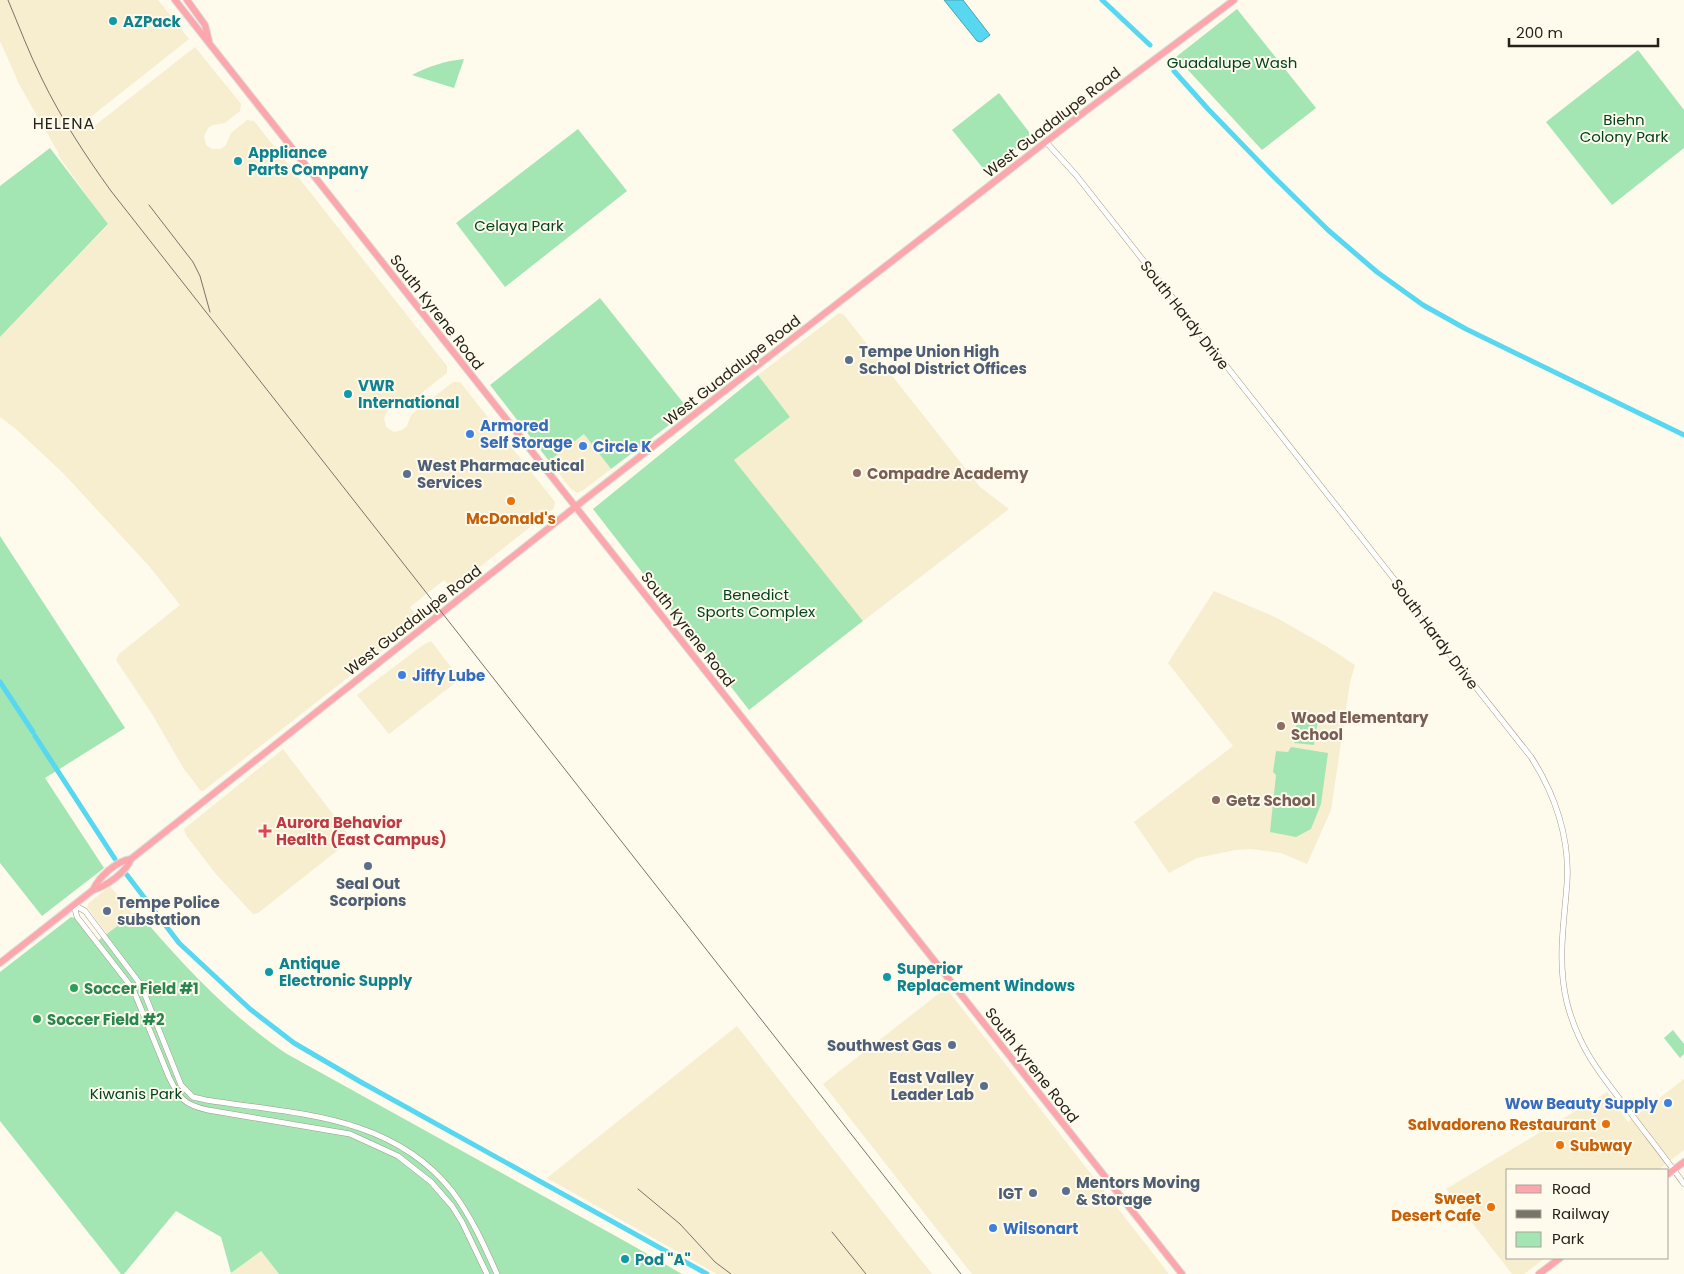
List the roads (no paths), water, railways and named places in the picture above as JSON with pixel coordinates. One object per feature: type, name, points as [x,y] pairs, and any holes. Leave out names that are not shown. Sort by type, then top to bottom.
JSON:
[{"type":"main road","name":"South Kyrene Road","points":[[175,0],[1182,1274]]},
{"type":"main road","points":[[187,0],[205,24],[210,45]]},
{"type":"main road","name":"West Guadalupe Road","points":[[94,890],[102,887],[120,873],[129,863],[575,507],[1046,142],[1234,0]]},
{"type":"main road","points":[[0,964],[94,890],[97,881],[123,860],[129,863]]},
{"type":"main road","points":[[1671,1172],[1684,1162]]},
{"type":"main road","points":[[1539,1274],[1559,1259]]},
{"type":"street","name":"South Hardy Drive","points":[[1046,142],[1081,182],[1394,579],[1414,609],[1530,757],[1543,777],[1559,816],[1567,862],[1561,951],[1564,986],[1571,1016],[1579,1038],[1594,1066],[1669,1169]]},
{"type":"street","points":[[74,905],[85,911],[133,972],[148,1000],[181,1085],[188,1094],[193,1097],[294,1113],[354,1125],[379,1134],[418,1158],[442,1180],[474,1224],[497,1274]]},
{"type":"street","points":[[74,905],[77,917],[125,978],[135,995],[179,1096],[188,1104],[208,1110],[350,1134],[378,1145],[405,1160],[431,1182],[452,1206],[462,1222],[487,1274]]},
{"type":"street","points":[[93,937],[100,931]]},
{"type":"street","points":[[125,978],[133,972]]},
{"type":"street","points":[[163,1063],[172,1060]]},
{"type":"street","points":[[292,1123],[294,1113]]},
{"type":"street","name":"South Hardy Drive","points":[[1671,1172],[1684,1184]]},
{"type":"water","points":[[944,0],[963,0],[990,35],[981,42],[977,41]]},
{"type":"waterway","points":[[1102,0],[1150,45]]},
{"type":"waterway","points":[[1174,71],[1208,109],[1328,230],[1377,272],[1423,305],[1466,329],[1684,435]]},
{"type":"waterway","points":[[0,682],[33,732]]},
{"type":"waterway","points":[[35,736],[115,859]]},
{"type":"waterway","points":[[127,875],[179,943],[250,1009],[294,1043],[707,1274]]},
{"type":"railway","points":[[8,0],[49,94],[74,136],[111,191],[961,1274]]},
{"type":"railway","points":[[149,205],[193,262],[200,276],[210,312]]},
{"type":"railway","points":[[638,1189],[680,1224],[715,1262],[731,1274]]},
{"type":"railway","points":[[832,1232],[866,1274]]},
{"type":"place","name":"AZPack","points":[[113,21]]},
{"type":"place","name":"Appliance Parts Company","points":[[238,161]]},
{"type":"place","name":"Tempe Union High School District Offices","points":[[849,360]]},
{"type":"place","name":"VWR International","points":[[348,394]]},
{"type":"place","name":"Armored Self Storage","points":[[470,434]]},
{"type":"place","name":"Circle K","points":[[583,446]]},
{"type":"place","name":"Compadre Academy","points":[[857,473]]},
{"type":"place","name":"West Pharmaceutical Services","points":[[407,474]]},
{"type":"place","name":"McDonald's","points":[[511,501]]},
{"type":"place","name":"Jiffy Lube","points":[[402,675]]},
{"type":"place","name":"Wood Elementary School","points":[[1281,726]]},
{"type":"place","name":"Getz School","points":[[1216,800]]},
{"type":"place","name":"Aurora Behavior Health (East Campus)","points":[[265,831]]},
{"type":"place","name":"Seal Out Scorpions","points":[[368,866]]},
{"type":"place","name":"Tempe Police substation","points":[[107,911]]},
{"type":"place","name":"Antique Electronic Supply","points":[[269,972]]},
{"type":"place","name":"Superior Replacement Windows","points":[[887,977]]},
{"type":"place","name":"Soccer Field #1","points":[[74,988]]},
{"type":"place","name":"Soccer Field #2","points":[[37,1019]]},
{"type":"place","name":"Southwest Gas","points":[[952,1045]]},
{"type":"place","name":"East Valley Leader Lab","points":[[984,1086]]},
{"type":"place","name":"Wow Beauty Supply","points":[[1668,1103]]},
{"type":"place","name":"Salvadoreno Restaurant","points":[[1606,1124]]},
{"type":"place","name":"Subway","points":[[1560,1145]]},
{"type":"place","name":"Mentors Moving & Storage","points":[[1066,1191]]},
{"type":"place","name":"IGT","points":[[1033,1193]]},
{"type":"place","name":"Sweet Desert Cafe","points":[[1491,1207]]},
{"type":"place","name":"Wilsonart","points":[[993,1228]]},
{"type":"place","name":"Pod \"A\"","points":[[625,1259]]},
{"type":"district","name":"HELENA","points":[[64,123]]},
{"type":"park label","name":"Guadalupe Wash","points":[[1232,62]]},
{"type":"park label","name":"Biehn Colony Park","points":[[1624,128]]},
{"type":"park label","name":"Celaya Park","points":[[519,225]]},
{"type":"park label","name":"Benedict Sports Complex","points":[[756,602]]},
{"type":"park label","name":"Kiwanis Park","points":[[136,1093]]}]
